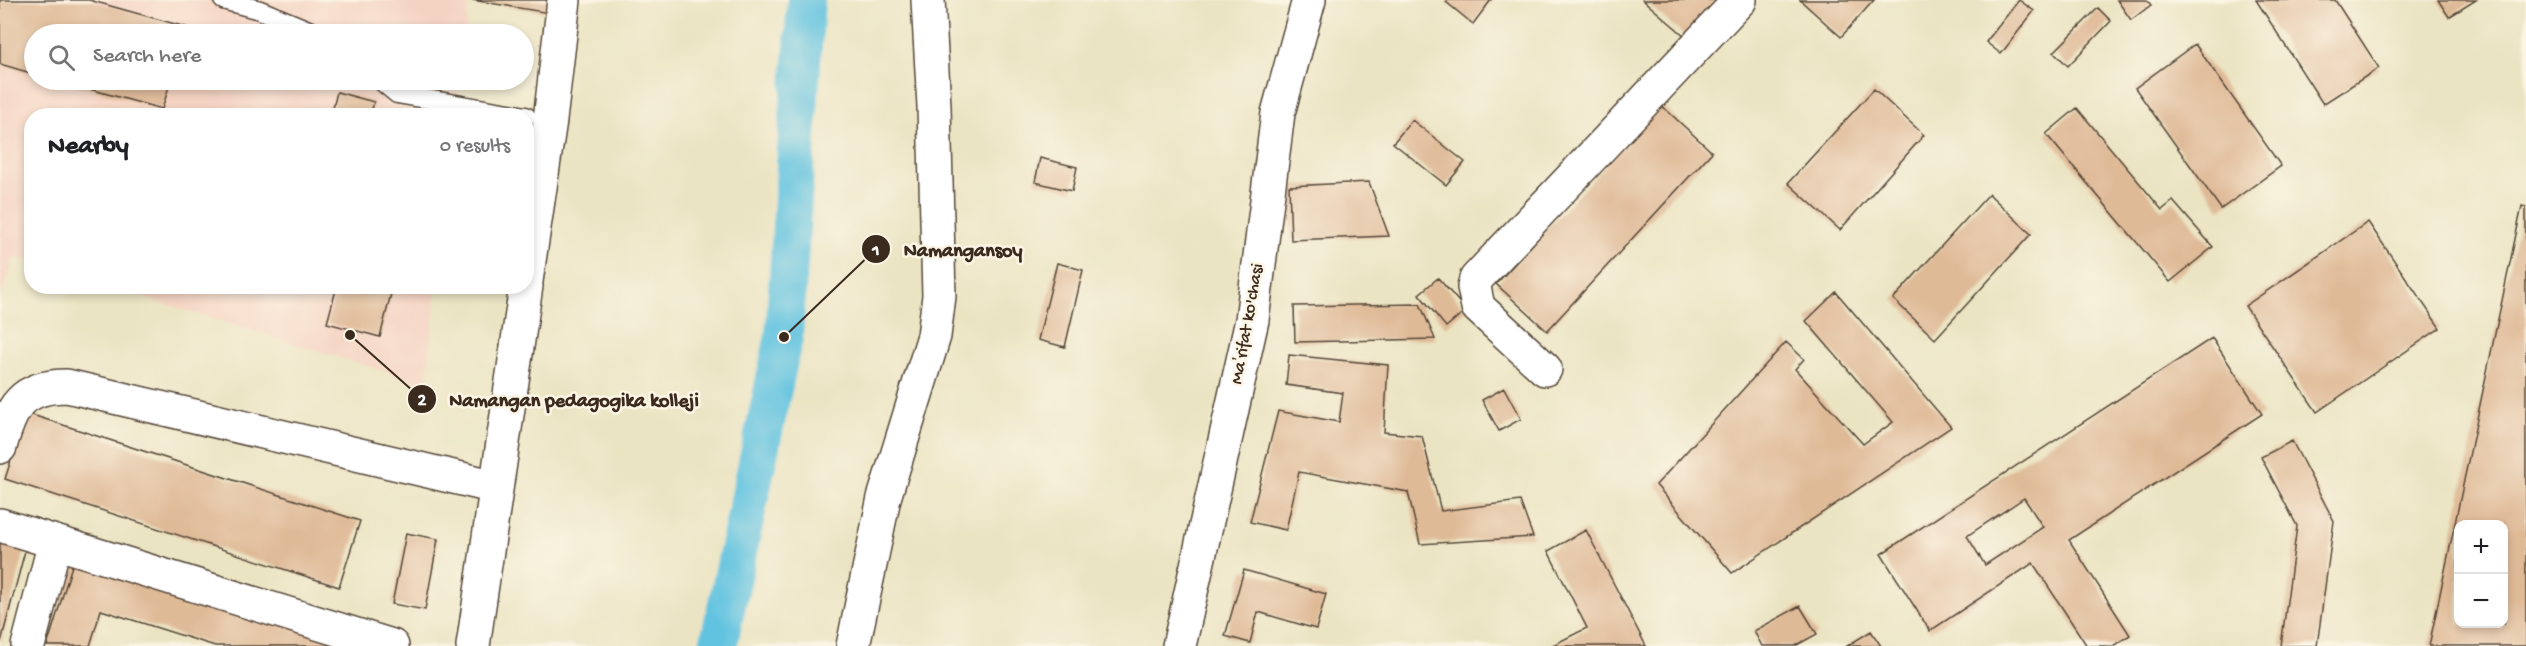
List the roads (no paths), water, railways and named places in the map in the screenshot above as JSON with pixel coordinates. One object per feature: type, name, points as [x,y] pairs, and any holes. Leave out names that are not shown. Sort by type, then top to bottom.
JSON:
[{"type":"street","points":[[534,117],[564,0]]},
{"type":"street","points":[[853,646],[884,498],[934,336],[939,296],[934,106],[928,0]]},
{"type":"street","name":"Maʼrifat ko'chasi","points":[[1179,646],[1252,320],[1278,113],[1309,0]]},
{"type":"street","points":[[1545,369],[1479,307],[1474,287],[1476,279],[1740,0]]},
{"type":"street","points":[[473,646],[525,294]]},
{"type":"street","points":[[0,447],[7,420],[17,404],[29,393],[48,386],[67,386],[496,487]]},
{"type":"street","points":[[0,525],[392,646]]},
{"type":"street","points":[[28,646],[55,542]]},
{"type":"lane","points":[[223,0],[260,10],[294,24]]},
{"type":"lane","points":[[392,90],[397,94],[480,108]]},
{"type":"waterway","points":[[718,646],[784,337],[806,0]]},
{"type":"place","name":"Namangan pedagogika kolleji","points":[[350,335]]},
{"type":"place","name":"Namangansoy","points":[[784,337]]}]
